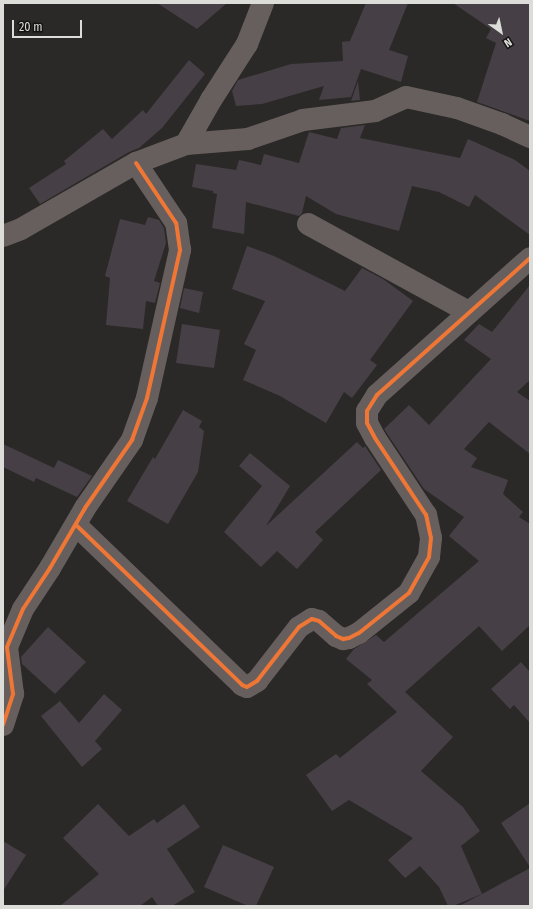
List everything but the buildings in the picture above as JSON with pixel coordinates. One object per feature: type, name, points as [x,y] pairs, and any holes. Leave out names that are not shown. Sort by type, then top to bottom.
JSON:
[{"type":"street","points":[[186,144],[211,100],[246,44],[263,3]]},
{"type":"street","points":[[3,236],[21,229],[136,163],[186,144],[248,139],[303,120],[375,111],[406,97],[457,108],[502,124],[530,137]]},
{"type":"street","points":[[3,725],[13,694],[7,647],[23,609],[132,440],[147,398],[180,250],[176,222],[136,163]]},
{"type":"street","points":[[308,224],[469,312]]},
{"type":"street","points":[[76,525],[242,685],[247,687],[257,682],[299,628],[312,619],[319,621],[336,636],[343,639],[359,633],[409,593],[429,557],[431,538],[426,515],[375,438],[367,423],[367,411],[376,395],[530,258]]},
{"type":"cycle path","points":[[3,725],[13,694],[7,647],[23,609],[50,568],[85,508],[132,440],[147,398],[180,250],[176,223],[136,163]]},
{"type":"cycle path","points":[[76,525],[242,685],[247,687],[257,681],[299,627],[312,619],[319,621],[336,636],[343,639],[359,633],[409,593],[429,557],[431,538],[426,515],[375,438],[367,423],[367,411],[377,395],[530,258]]}]
